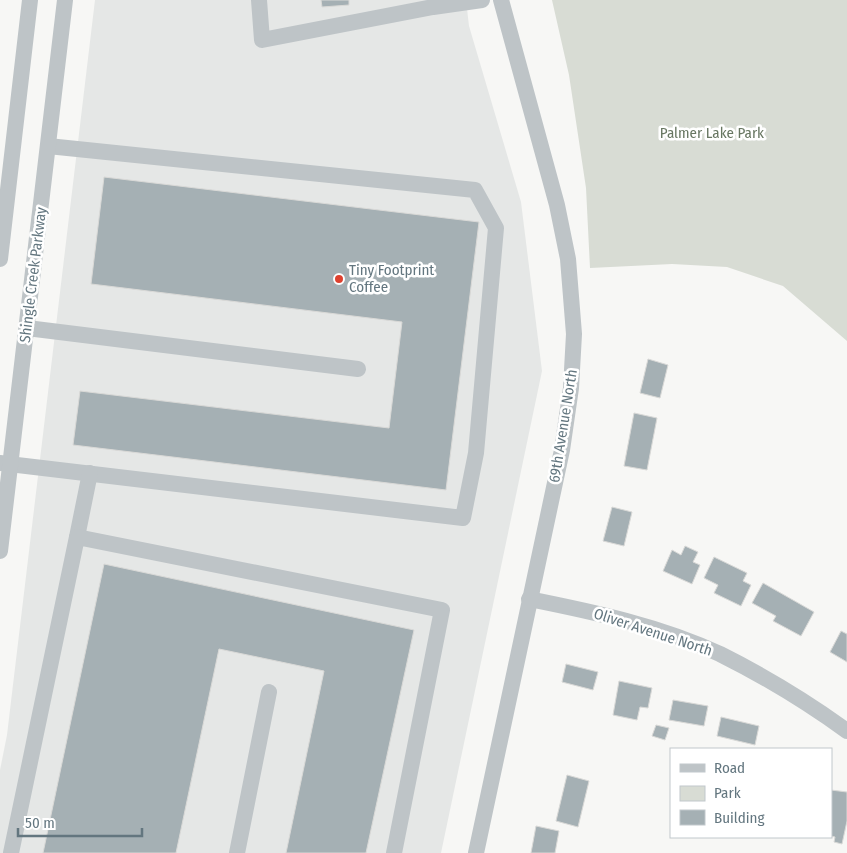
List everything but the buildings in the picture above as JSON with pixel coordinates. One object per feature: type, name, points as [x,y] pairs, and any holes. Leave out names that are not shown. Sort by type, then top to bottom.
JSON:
[{"type":"street","points":[[0,258],[30,0]]},
{"type":"street","name":"Shingle Creek Parkway","points":[[0,551],[5,463],[27,328],[65,0]]},
{"type":"street","points":[[259,0],[262,40],[433,7],[482,0]]},
{"type":"street","name":"69th Avenue North","points":[[476,853],[562,450],[570,397],[574,334],[573,300],[568,259],[557,205],[501,0]]},
{"type":"street","points":[[5,463],[464,518],[476,452],[496,228],[475,190],[48,146]]},
{"type":"street","points":[[27,328],[358,368]]},
{"type":"street","points":[[11,853],[90,473]]},
{"type":"street","points":[[77,537],[442,610],[394,853]]},
{"type":"street","name":"Oliver Avenue North","points":[[530,599],[586,610],[654,629],[718,654],[781,687],[847,731]]},
{"type":"street","points":[[237,853],[269,692]]},
{"type":"shaded area","points":[[95,0],[466,0],[469,26],[521,202],[542,371],[441,853],[0,853],[0,770],[7,735]]},
{"type":"green space","name":"Palmer Lake Park","points":[[552,0],[847,0],[847,341],[783,286],[727,267],[672,264],[590,268],[586,188],[569,75]]},
{"type":"place","name":"Tiny Footprint Coffee","points":[[339,279]]}]
